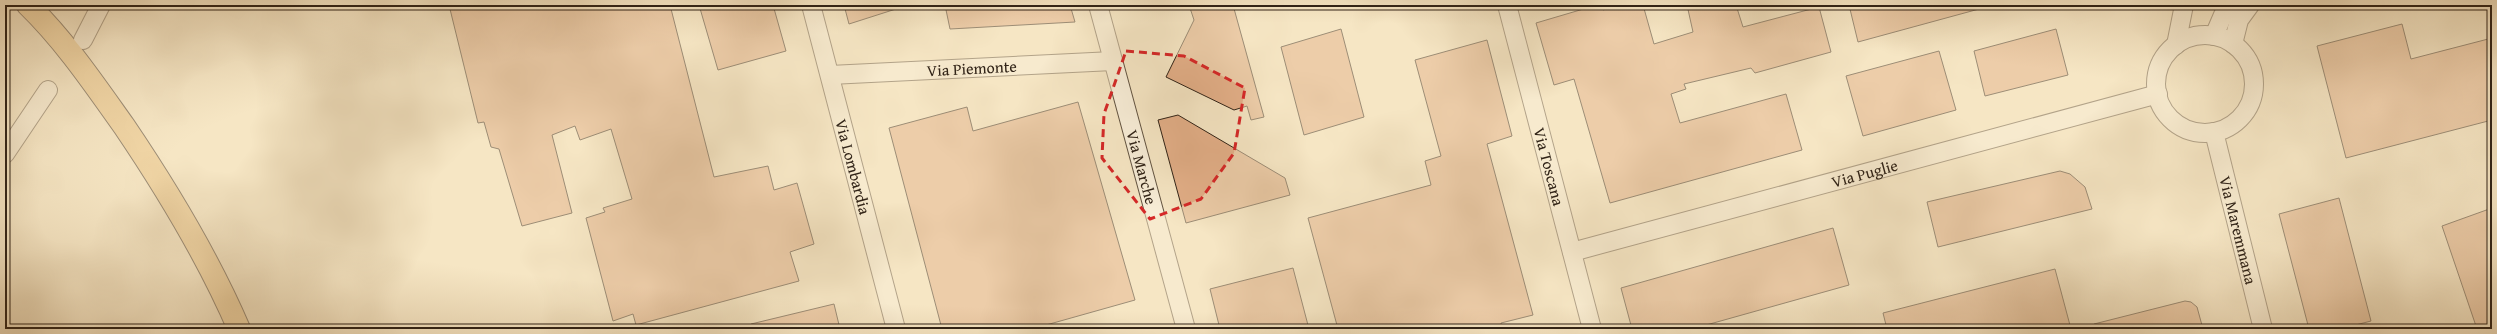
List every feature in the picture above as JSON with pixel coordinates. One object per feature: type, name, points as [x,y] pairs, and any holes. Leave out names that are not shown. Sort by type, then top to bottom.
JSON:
[{"type":"main road","points":[[28,5],[78,63],[156,174],[198,242],[227,300],[239,329]]},
{"type":"street","points":[[83,40],[97,17],[101,5]]},
{"type":"street","name":"Via Lombardia","points":[[811,5],[896,329]]},
{"type":"street","name":"Via Marche","points":[[1098,5],[1186,329]]},
{"type":"street","name":"Via Toscana","points":[[1507,5],[1592,329]]},
{"type":"street","points":[[2176,45],[2184,5]]},
{"type":"street","points":[[2214,36],[2223,15],[2231,5]]},
{"type":"street","points":[[2233,44],[2239,20],[2250,5]]},
{"type":"street","points":[[2195,36],[2214,36],[2233,44],[2246,56],[2251,67],[2254,92],[2249,106],[2240,119],[2227,128],[2214,132],[2196,132],[2182,126],[2165,111],[2158,94],[2158,75],[2162,62],[2176,45],[2195,36]]},
{"type":"street","name":"Via Piemonte","points":[[830,75],[1112,61]]},
{"type":"street","points":[[5,154],[48,90]]},
{"type":"street","name":"Via Puglie","points":[[1572,252],[2158,94]]},
{"type":"street","name":"Via Maremmana","points":[[2214,132],[2263,329]]},
{"type":"highlighted area","points":[[1126,51],[1184,56],[1245,88],[1234,153],[1201,199],[1150,219],[1102,158],[1104,114]]},
{"type":"building","points":[[449,5],[670,5],[714,177],[768,166],[774,190],[797,183],[814,244],[790,252],[799,281],[636,325],[633,314],[613,321],[586,218],[605,212],[603,208],[632,199],[611,129],[580,140],[575,126],[552,135],[572,213],[522,226],[499,149],[491,147],[484,122],[478,123]]},
{"type":"building","points":[[699,5],[773,5],[786,51],[718,70]]},
{"type":"building","points":[[844,5],[899,5],[899,8],[849,24]]},
{"type":"building","points":[[945,5],[1070,5],[1075,22],[950,29]]},
{"type":"building","points":[[1189,5],[1233,5],[1264,117],[1251,120],[1247,106],[1234,110],[1166,77],[1194,20]]},
{"type":"building","points":[[1601,5],[1603,10],[1620,5],[1643,5],[1654,44],[1693,32],[1687,5],[1736,5],[1743,27],[1819,7],[1831,52],[1755,73],[1751,68],[1684,84],[1686,89],[1671,94],[1680,123],[1786,94],[1802,150],[1610,203],[1574,79],[1554,85],[1536,23]]},
{"type":"building","points":[[1849,5],[1978,5],[1979,9],[1858,42]]},
{"type":"building","points":[[2402,24],[2411,59],[2492,38],[2492,120],[2346,158],[2317,46]]},
{"type":"building","points":[[1341,29],[1364,117],[1304,135],[1281,47]]},
{"type":"building","points":[[2056,29],[2068,75],[1985,96],[1974,51]]},
{"type":"building","points":[[1487,40],[1512,136],[1487,144],[1533,315],[1501,323],[1502,329],[1338,329],[1308,218],[1431,185],[1425,161],[1441,156],[1415,60]]},
{"type":"building","points":[[1939,51],[1956,110],[1863,136],[1846,76]]},
{"type":"building","points":[[1078,102],[1135,300],[1039,327],[1039,329],[942,329],[889,128],[967,107],[973,131]]},
{"type":"building","points":[[1178,115],[1285,178],[1290,195],[1186,223],[1158,120]]},
{"type":"building","points":[[2060,171],[2070,174],[2085,187],[2092,209],[1938,247],[1927,202]]},
{"type":"building","points":[[2339,198],[2371,321],[2340,329],[2309,329],[2279,214]]},
{"type":"building","points":[[2492,208],[2492,329],[2477,329],[2442,226]]},
{"type":"building","points":[[1833,228],[1849,285],[1692,329],[1632,329],[1621,288]]},
{"type":"building","points":[[1293,268],[1309,329],[1220,329],[1210,289]]},
{"type":"building","points":[[2055,269],[2071,329],[1887,329],[1883,313]]},
{"type":"building","points":[[2185,301],[2191,302],[2197,307],[2203,329],[2094,329],[2094,324]]},
{"type":"building","points":[[834,304],[840,329],[751,329],[751,324]]}]
